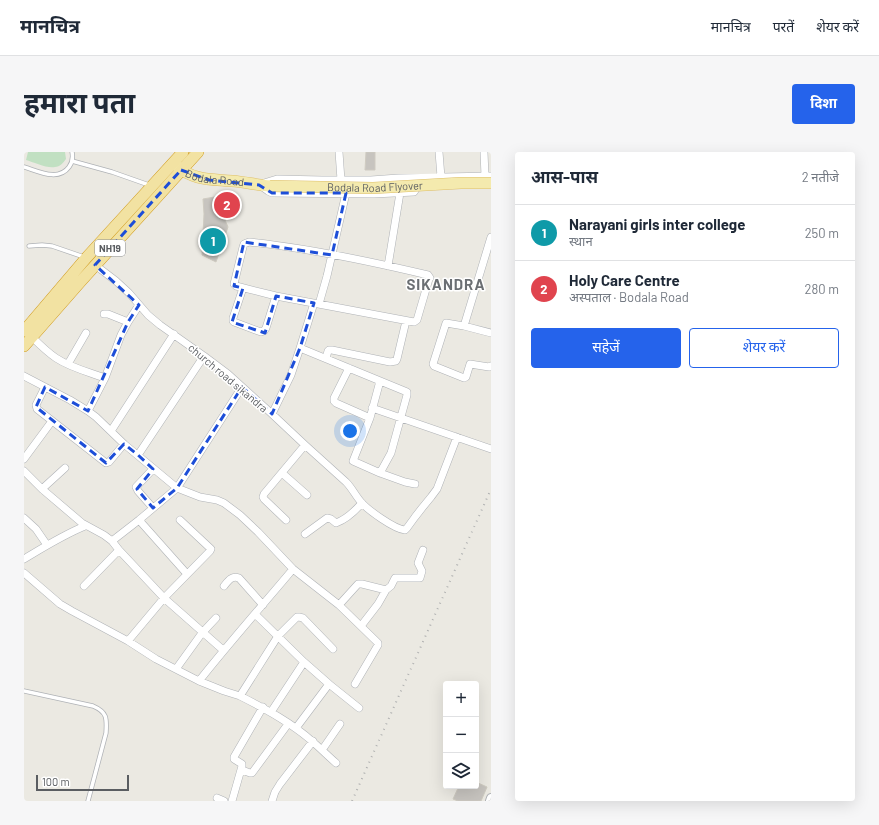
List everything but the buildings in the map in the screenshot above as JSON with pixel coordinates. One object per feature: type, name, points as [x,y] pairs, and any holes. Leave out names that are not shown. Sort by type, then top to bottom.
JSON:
[{"type":"highway","name":"NH19","points":[[91,261],[178,167],[183,152]]},
{"type":"highway","name":"NH19","points":[[24,346],[28,334],[91,261],[152,186],[198,152]]},
{"type":"main road","name":"Bodala Road","points":[[178,167],[192,176],[209,180],[232,181],[264,186]]},
{"type":"main road","name":"Bodala Road Flyover","points":[[264,186],[373,188],[461,183],[489,179]]},
{"type":"street","points":[[339,152],[341,180]]},
{"type":"street","points":[[439,152],[441,177]]},
{"type":"street","points":[[422,178],[420,184],[414,192],[400,193],[272,193],[264,186],[277,179],[371,180],[441,177],[489,179],[484,152]]},
{"type":"street","points":[[388,266],[400,193],[398,178]]},
{"type":"street","name":"church road sikandra","points":[[91,261],[129,293],[148,315],[228,374],[272,414],[291,374],[327,276],[346,193]]},
{"type":"street","points":[[464,326],[491,237]]},
{"type":"street","points":[[246,243],[276,245],[332,255],[428,275],[430,278],[417,320],[414,322],[406,321],[276,296],[236,286],[234,284],[243,247],[246,243]]},
{"type":"street","points":[[244,288],[233,320],[234,322],[261,332],[266,328],[276,296]]},
{"type":"street","points":[[88,411],[105,378],[121,335],[139,305]]},
{"type":"street","points":[[104,314],[108,314],[128,322]]},
{"type":"street","points":[[326,358],[328,351],[332,350],[390,362],[396,361],[406,321]]},
{"type":"street","points":[[491,333],[464,326],[447,323],[445,324],[433,365],[464,378],[466,377],[470,364],[491,366]]},
{"type":"street","points":[[68,364],[86,333]]},
{"type":"street","points":[[28,334],[56,358],[105,378]]},
{"type":"street","points":[[111,431],[174,334]]},
{"type":"street","points":[[300,348],[407,392],[391,453],[380,473]]},
{"type":"street","points":[[138,455],[204,356]]},
{"type":"street","points":[[349,368],[334,400],[336,403],[370,418]]},
{"type":"street","points":[[24,376],[88,411],[124,444],[177,488],[194,495],[224,503],[240,515],[258,532],[293,569],[339,605],[378,643],[378,646],[355,684]]},
{"type":"street","points":[[380,381],[370,418],[353,461],[404,482],[415,484]]},
{"type":"street","points":[[45,387],[36,407],[107,463],[124,444]]},
{"type":"street","points":[[112,540],[139,520],[177,488],[242,387]]},
{"type":"street","points":[[372,408],[491,449]]},
{"type":"street","points":[[272,414],[346,482],[362,503],[374,513],[402,530],[407,528],[437,489],[457,437]]},
{"type":"street","points":[[24,459],[52,420]]},
{"type":"street","points":[[286,520],[263,497],[305,445]]},
{"type":"street","points":[[42,489],[65,468]]},
{"type":"street","points":[[153,469],[136,487],[153,508]]},
{"type":"street","points":[[24,471],[42,489],[85,526],[112,540],[119,550],[164,598],[223,650]]},
{"type":"street","points":[[282,472],[307,495]]},
{"type":"street","points":[[305,534],[327,518],[337,523],[343,520],[353,513],[362,503]]},
{"type":"street","points":[[24,518],[36,529],[47,545]]},
{"type":"street","points":[[139,520],[187,574]]},
{"type":"street","points":[[128,641],[164,598],[211,549],[180,520]]},
{"type":"street","points":[[24,559],[72,531],[85,526]]},
{"type":"street","points":[[84,586],[119,550]]},
{"type":"street","points":[[361,626],[378,604],[386,590],[391,587],[395,578],[420,578],[422,571],[418,564],[423,550]]},
{"type":"street","points":[[199,681],[223,650],[293,569]]},
{"type":"street","points":[[24,573],[60,604],[128,641],[156,659],[199,681],[240,696],[263,707],[313,741],[336,763]]},
{"type":"street","points":[[224,586],[234,577],[239,578],[263,605]]},
{"type":"street","points":[[339,605],[358,584],[386,590]]},
{"type":"street","points":[[255,614],[304,662],[359,708]]},
{"type":"street","points":[[240,696],[278,636],[297,617],[301,617],[333,649]]},
{"type":"street","points":[[176,669],[202,632],[216,618]]},
{"type":"street","points":[[271,712],[304,662]]},
{"type":"street","points":[[296,728],[329,684]]},
{"type":"street","points":[[232,801],[242,770],[242,765],[234,759],[234,757],[263,707]]},
{"type":"street","points":[[242,770],[252,773],[288,724]]},
{"type":"street","points":[[322,750],[340,724]]},
{"type":"street","points":[[272,801],[280,784],[313,741]]},
{"type":"lane","points":[[24,167],[54,175],[60,174],[70,166],[72,161],[72,152]]},
{"type":"lane","points":[[72,161],[112,172],[152,186]]},
{"type":"lane","points":[[29,246],[52,246],[91,261]]},
{"type":"lane","points":[[24,691],[93,706],[101,709],[105,714],[107,722],[106,733],[88,801]]},
{"type":"highlighted area","points":[[181,170],[209,180],[259,185],[272,193],[346,193],[332,255],[244,242],[234,286],[243,288],[232,322],[265,333],[276,296],[314,303],[300,348],[272,414],[242,387],[177,488],[153,508],[137,489],[153,469],[138,455],[124,444],[106,463],[36,407],[45,387],[88,411],[128,322],[139,305],[95,265]]},
{"type":"green space","points":[[28,152],[65,152],[66,159],[58,166],[48,167],[26,160]]},
{"type":"railway","points":[[352,801],[491,489]]},
{"type":"place","name":"Holy Care Centre","points":[[227,205]]},
{"type":"place","name":"Narayani girls inter college","points":[[213,241]]},
{"type":"district","name":"SIKANDRA","points":[[446,285]]}]
